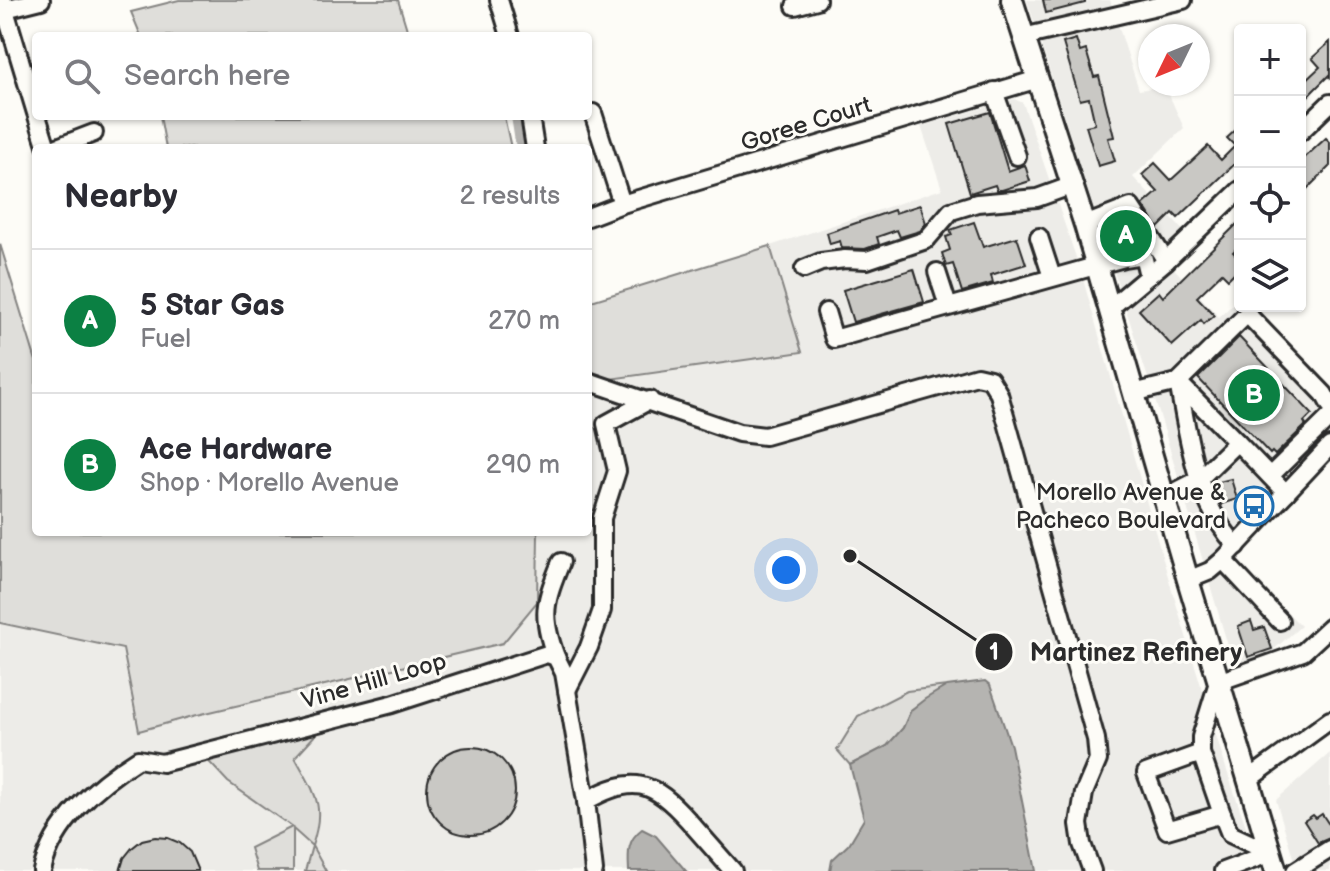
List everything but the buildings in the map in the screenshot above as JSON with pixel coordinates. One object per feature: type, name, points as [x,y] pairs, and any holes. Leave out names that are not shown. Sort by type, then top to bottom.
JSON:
[{"type":"main road","points":[[1012,0],[1073,185],[1273,862]]},
{"type":"street","points":[[32,100],[4,5],[41,0]]},
{"type":"street","points":[[499,0],[509,32]]},
{"type":"street","points":[[795,6],[817,0]]},
{"type":"street","points":[[1023,37],[1183,0]]},
{"type":"street","name":"Goree Court","points":[[592,215],[1038,79]]},
{"type":"street","points":[[994,91],[1017,156]]},
{"type":"street","points":[[1306,126],[1330,103]]},
{"type":"street","points":[[593,113],[622,204]]},
{"type":"street","points":[[38,120],[46,144]]},
{"type":"street","points":[[531,120],[534,144]]},
{"type":"street","points":[[65,144],[94,133]]},
{"type":"street","points":[[804,269],[821,262],[867,260],[926,240],[951,211],[977,203],[1037,198],[1073,185]]},
{"type":"street","points":[[1109,309],[1166,261],[1234,196]]},
{"type":"street","points":[[1085,225],[1131,207],[1150,250],[1148,276]]},
{"type":"street","points":[[1039,237],[1052,277]]},
{"type":"street","points":[[1150,250],[1166,261]]},
{"type":"street","points":[[826,312],[834,339],[1150,250]]},
{"type":"street","points":[[937,272],[948,306]]},
{"type":"street","points":[[1133,393],[1178,382],[1247,314],[1324,394],[1330,405]]},
{"type":"street","points":[[592,382],[739,433],[765,436],[977,376],[990,379],[1003,409],[1096,739],[1098,760],[1084,793],[1079,824],[1082,844],[1092,871]]},
{"type":"street","points":[[1178,382],[1286,493]]},
{"type":"street","points":[[1178,382],[1198,480],[1214,519],[1237,546]]},
{"type":"street","points":[[567,690],[589,647],[602,610],[602,518],[617,471],[606,424],[650,400]]},
{"type":"street","points":[[1270,476],[1330,417]]},
{"type":"street","points":[[1165,497],[1198,480],[1237,442]]},
{"type":"street","points":[[1188,580],[1210,571],[1223,560],[1330,446]]},
{"type":"street","points":[[1223,560],[1280,621]]},
{"type":"street","points":[[561,562],[544,613],[548,636],[564,673],[586,801],[594,871]]},
{"type":"street","points":[[1273,862],[1230,834],[1201,753],[1201,737],[1218,682],[1303,652],[1330,627]]},
{"type":"street","name":"Vine Hill Loop","points":[[42,871],[46,852],[94,791],[138,759],[162,763],[392,704],[547,654],[556,657]]},
{"type":"street","points":[[1249,779],[1330,720]]},
{"type":"street","points":[[1201,753],[1146,773],[1167,830],[1222,814]]},
{"type":"street","points":[[586,801],[603,791],[625,785],[648,786],[666,796],[733,871]]},
{"type":"street","points":[[1295,871],[1330,849]]},
{"type":"street","points":[[1223,871],[1273,862]]},
{"type":"shaded area","points":[[179,0],[398,0],[408,32],[139,32],[131,12]]},
{"type":"shaded area","points":[[1027,0],[1110,0],[1138,87],[1138,96],[1170,96],[1184,128],[1133,177],[1190,238],[1167,261],[1219,317],[1234,304],[1234,312],[1252,312],[1330,393],[1330,446],[1229,554],[1301,626],[1258,663],[1236,673],[1161,419]]},
{"type":"shaded area","points":[[1014,99],[1023,103],[1080,269],[1169,580],[1261,871],[0,871],[0,623],[123,649],[139,730],[193,716],[537,602],[538,536],[592,536],[592,381],[801,352],[770,246],[942,189],[921,126]]},
{"type":"shaded area","points":[[161,120],[505,120],[510,144],[165,144]]},
{"type":"shaded area","points":[[0,244],[32,348],[32,536],[538,536],[537,602],[503,643],[139,731],[123,649],[0,623]]},
{"type":"shaded area","points":[[770,246],[802,352],[596,381],[592,374],[592,301]]},
{"type":"shaded area","points":[[985,681],[990,685],[1011,746],[1036,871],[830,871],[832,860],[849,844],[864,819],[850,765],[887,746],[903,728],[911,710],[925,699],[947,686]]},
{"type":"shaded area","points":[[947,686],[911,710],[903,728],[887,746],[850,765],[837,750],[858,716],[907,691]]},
{"type":"shaded area","points":[[328,721],[295,757],[318,809],[312,846],[293,829],[293,871],[257,871],[250,848],[292,827],[228,782],[200,752]]},
{"type":"shaded area","points":[[1330,753],[1330,871],[1297,871],[1276,800]]},
{"type":"shaded area","points":[[642,829],[656,836],[686,871],[629,871],[631,842]]},
{"type":"shaded area","points":[[312,846],[326,871],[305,871]]},
{"type":"waterway","points":[[518,120],[521,144]]},
{"type":"place","name":"5 Star Gas","points":[[1126,236]]},
{"type":"place","name":"Ace Hardware","points":[[1254,395]]},
{"type":"place","name":"Morello Avenue & Pacheco Boulevard","points":[[1254,506]]},
{"type":"place","name":"Martinez Refinery","points":[[850,556]]}]
